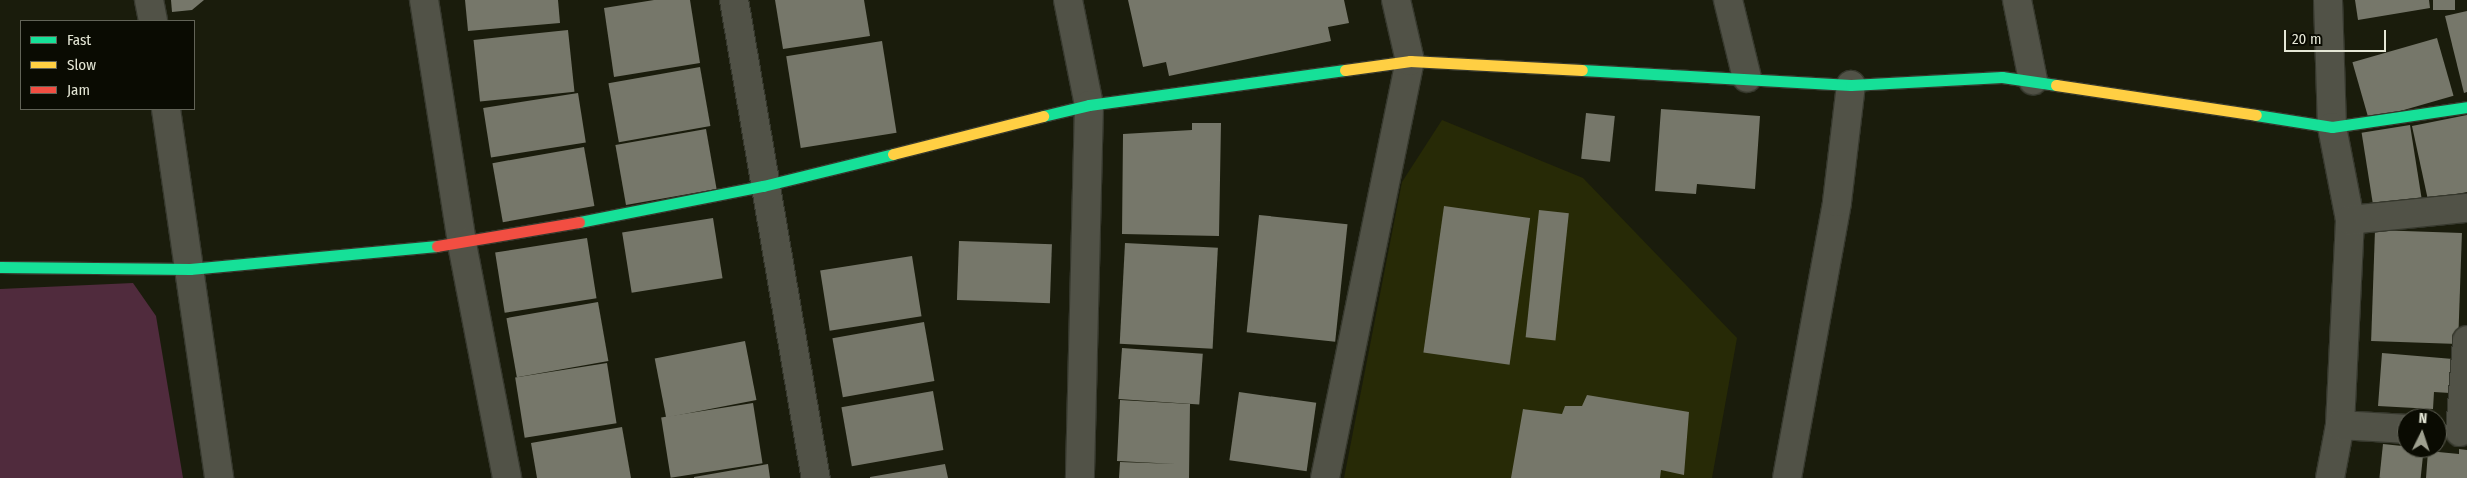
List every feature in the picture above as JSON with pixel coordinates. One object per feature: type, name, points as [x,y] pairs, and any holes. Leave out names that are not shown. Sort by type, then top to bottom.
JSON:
[{"type":"street","points":[[150,0],[153,20]]},
{"type":"street","points":[[424,0],[462,244],[507,478]]},
{"type":"street","points":[[734,0],[763,186],[816,478]]},
{"type":"street","points":[[1068,0],[1089,105],[1080,478]]},
{"type":"street","points":[[1324,478],[1410,61],[1396,0]]},
{"type":"street","points":[[1728,0],[1747,78]]},
{"type":"street","points":[[2018,0],[2032,80]]},
{"type":"street","points":[[2328,0],[2332,127],[2350,220],[2340,425],[2330,478]]},
{"type":"street","points":[[0,267],[190,268],[462,244],[763,186],[1089,105],[1410,61],[1851,85],[2032,80],[2332,127],[2467,107]]},
{"type":"street","points":[[1787,478],[1837,202],[1851,85]]},
{"type":"street","points":[[166,110],[219,478]]},
{"type":"street","points":[[2350,220],[2467,208]]},
{"type":"street","points":[[2455,432],[2467,340]]},
{"type":"street","points":[[2340,425],[2397,428]]},
{"type":"shaded area","points":[[1442,120],[1583,178],[1737,338],[1712,478],[1344,478],[1402,182]]},
{"type":"shaded area","points":[[133,283],[156,316],[183,478],[0,478],[0,289]]},
{"type":"building","points":[[171,0],[204,0],[192,10],[172,12]]},
{"type":"building","points":[[465,0],[558,0],[560,23],[468,31]]},
{"type":"building","points":[[654,0],[690,0],[700,63],[614,77],[604,8]]},
{"type":"building","points":[[775,0],[864,0],[870,36],[783,49]]},
{"type":"building","points":[[1128,0],[1344,0],[1349,23],[1328,27],[1331,41],[1169,76],[1166,62],[1143,67]]},
{"type":"building","points":[[2355,0],[2429,0],[2430,8],[2358,20]]},
{"type":"building","points":[[2433,0],[2455,0],[2455,10],[2433,10]]},
{"type":"building","points":[[2467,11],[2467,92],[2464,93],[2445,16]]},
{"type":"building","points":[[568,30],[574,92],[480,102],[474,40]]},
{"type":"building","points":[[2437,38],[2454,96],[2369,120],[2352,62]]},
{"type":"building","points":[[882,41],[897,133],[801,148],[786,56]]},
{"type":"building","points":[[700,67],[710,126],[619,142],[608,83]]},
{"type":"building","points":[[578,93],[586,142],[491,157],[483,108]]},
{"type":"building","points":[[1661,109],[1760,116],[1755,189],[1697,184],[1696,194],[1655,191]]},
{"type":"building","points":[[1586,113],[1615,116],[1610,162],[1581,159]]},
{"type":"building","points":[[2467,115],[2467,192],[2428,200],[2412,126]]},
{"type":"building","points":[[1192,123],[1221,123],[1219,236],[1122,234],[1123,134],[1192,130]]},
{"type":"building","points":[[2410,125],[2423,204],[2374,212],[2362,133]]},
{"type":"building","points":[[706,129],[717,189],[626,205],[615,145]]},
{"type":"building","points":[[584,147],[594,206],[503,222],[492,163]]},
{"type":"building","points":[[1444,206],[1530,218],[1510,365],[1423,353]]},
{"type":"building","points":[[1539,210],[1569,213],[1555,340],[1526,337]]},
{"type":"building","points":[[1259,215],[1348,224],[1335,342],[1247,332]]},
{"type":"building","points":[[713,218],[723,278],[632,293],[622,232]]},
{"type":"building","points":[[2375,230],[2462,233],[2458,344],[2371,341]]},
{"type":"building","points":[[587,238],[597,298],[505,313],[495,253]]},
{"type":"building","points":[[959,241],[1052,244],[1050,303],[957,300]]},
{"type":"building","points":[[1125,243],[1218,248],[1213,349],[1120,344]]},
{"type":"building","points":[[912,256],[922,316],[830,331],[820,271]]},
{"type":"building","points":[[598,302],[608,361],[517,377],[506,318]]},
{"type":"building","points":[[924,322],[934,381],[843,397],[832,338]]},
{"type":"building","points":[[745,341],[756,400],[666,417],[655,359]]},
{"type":"building","points":[[1122,348],[1203,354],[1199,405],[1118,399]]},
{"type":"building","points":[[2382,353],[2453,359],[2450,393],[2434,392],[2433,408],[2378,406]]},
{"type":"building","points":[[607,363],[617,423],[525,438],[515,378]]},
{"type":"building","points":[[933,391],[943,450],[852,466],[841,407]]},
{"type":"building","points":[[1239,392],[1316,403],[1307,471],[1229,460]]},
{"type":"building","points":[[1587,395],[1689,412],[1684,475],[1661,470],[1660,478],[1511,478],[1523,409],[1562,414],[1565,406],[1582,406]]},
{"type":"building","points":[[1120,400],[1190,404],[1189,478],[1119,478],[1120,462],[1176,464],[1117,461]]},
{"type":"building","points":[[753,403],[763,463],[671,478],[661,418]]},
{"type":"building","points":[[622,427],[631,478],[537,478],[531,443]]},
{"type":"building","points":[[2383,444],[2397,445],[2397,458],[2423,458],[2421,478],[2379,478]]},
{"type":"building","points":[[2459,449],[2467,450],[2467,478],[2426,478],[2427,458],[2447,458],[2447,453],[2459,454]]},
{"type":"building","points":[[768,464],[770,478],[694,478],[694,477]]},
{"type":"building","points":[[945,464],[948,478],[870,478],[870,477]]},
{"type":"traffic: fast","points":[[1043,116],[1089,105],[1345,70]]},
{"type":"traffic: fast","points":[[1582,70],[1851,85],[2002,77],[2056,85]]},
{"type":"traffic: fast","points":[[2256,115],[2332,127],[2467,107]]},
{"type":"traffic: fast","points":[[579,222],[763,186],[893,154]]},
{"type":"traffic: fast","points":[[0,267],[190,269],[437,246]]},
{"type":"traffic: slow","points":[[1345,70],[1410,61],[1582,70]]},
{"type":"traffic: slow","points":[[2056,85],[2256,115]]},
{"type":"traffic: slow","points":[[893,154],[1043,116]]},
{"type":"traffic: jam","points":[[437,246],[579,222]]}]
